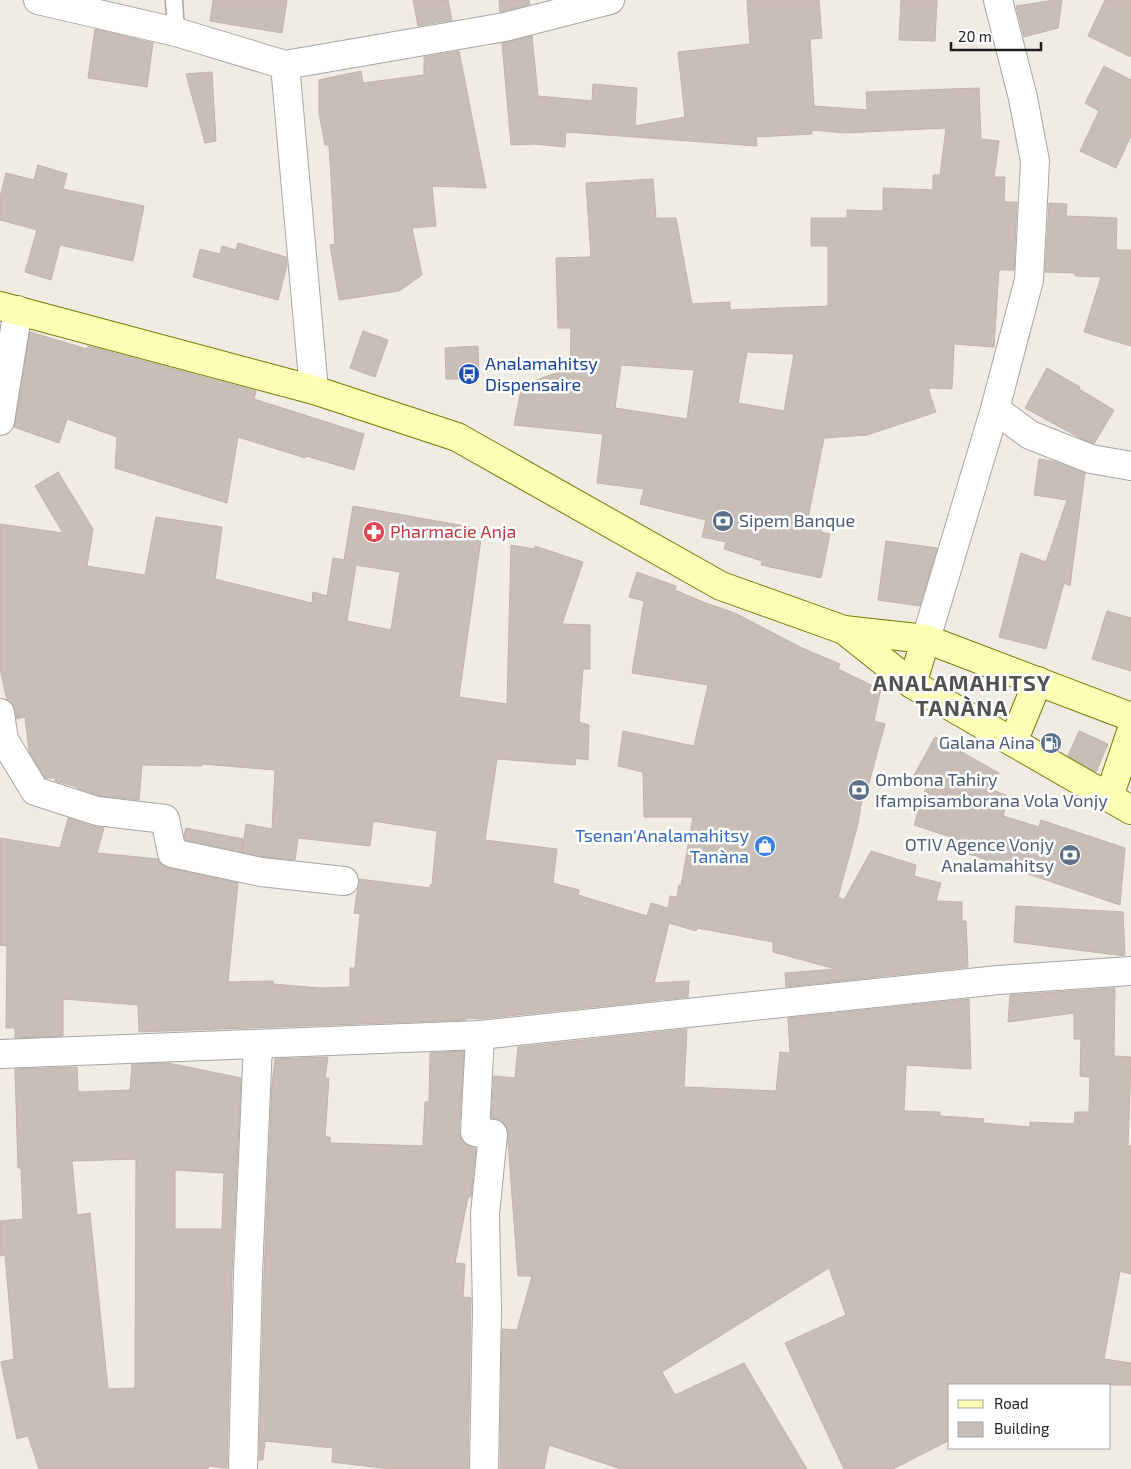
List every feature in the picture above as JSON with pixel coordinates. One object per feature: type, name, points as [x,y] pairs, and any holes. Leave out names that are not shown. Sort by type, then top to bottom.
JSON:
[{"type":"main road","points":[[9,308],[314,390],[456,437],[721,586],[844,630],[926,639],[1131,717]]},
{"type":"main road","points":[[844,630],[912,684],[1120,804],[1131,732]]},
{"type":"main road","points":[[912,684],[926,639]]},
{"type":"main road","points":[[1013,742],[1038,681]]},
{"type":"street","points":[[38,0],[176,32],[285,65],[505,27],[610,0]]},
{"type":"street","points":[[926,639],[995,408],[1029,280],[1035,161],[1023,98],[998,0]]},
{"type":"street","points":[[285,65],[314,390]]},
{"type":"street","points":[[0,421],[9,308]]},
{"type":"street","points":[[995,408],[1030,435],[1090,459],[1131,466]]},
{"type":"street","points":[[0,713],[4,740],[35,791],[97,811],[165,819],[172,853],[261,872],[344,881]]},
{"type":"street","points":[[0,1054],[480,1035],[998,980],[1131,971]]},
{"type":"street","points":[[480,1035],[475,1132],[493,1134],[485,1214],[487,1309],[484,1469]]},
{"type":"street","points":[[243,1469],[248,1272],[258,1044]]},
{"type":"lane","points":[[174,0],[176,32]]},
{"type":"building","points":[[213,0],[287,0],[282,33],[210,21]]},
{"type":"building","points":[[413,0],[448,0],[452,20],[418,26]]},
{"type":"building","points":[[499,0],[529,0],[530,5],[500,12]]},
{"type":"building","points":[[747,0],[819,0],[822,38],[810,39],[814,106],[867,110],[866,92],[979,88],[981,139],[999,141],[994,177],[1005,177],[1004,202],[1017,202],[1014,270],[999,270],[994,347],[954,344],[952,389],[928,388],[936,412],[867,435],[824,438],[807,523],[822,526],[821,532],[830,534],[821,578],[761,565],[762,561],[724,549],[726,542],[702,537],[706,520],[640,504],[644,489],[597,483],[603,434],[514,425],[522,385],[570,368],[571,328],[558,328],[556,258],[591,257],[586,183],[653,179],[656,218],[676,218],[692,304],[730,302],[730,310],[828,306],[828,246],[811,246],[811,218],[847,218],[847,210],[883,211],[883,188],[933,190],[933,175],[940,175],[946,128],[845,133],[812,130],[812,134],[756,137],[757,146],[566,132],[565,147],[535,144],[511,145],[502,43],[532,36],[538,96],[592,101],[593,84],[637,88],[635,126],[685,117],[678,52],[750,44]],"holes":[[[747,352],[794,354],[784,411],[738,403]],[[621,365],[694,370],[687,419],[615,408]]]},
{"type":"building","points":[[901,0],[937,0],[935,41],[899,40]]},
{"type":"building","points":[[1062,0],[1058,28],[1024,37],[1016,6]]},
{"type":"building","points":[[1105,0],[1131,0],[1131,57],[1088,36]]},
{"type":"building","points":[[95,29],[153,43],[147,87],[88,78]]},
{"type":"building","points":[[459,51],[486,188],[432,186],[436,226],[412,228],[422,275],[399,291],[339,300],[330,245],[335,244],[329,145],[325,145],[319,113],[319,80],[361,71],[363,83],[424,75],[424,57]]},
{"type":"building","points":[[1104,66],[1131,80],[1131,136],[1116,168],[1080,151],[1099,111],[1085,103]]},
{"type":"building","points":[[212,72],[216,141],[205,143],[186,74]]},
{"type":"building","points":[[38,165],[67,174],[63,189],[144,206],[133,261],[60,245],[51,280],[25,272],[37,230],[0,220],[0,197],[6,173],[34,180]]},
{"type":"building","points":[[1049,203],[1067,204],[1066,216],[1117,218],[1116,250],[1131,250],[1131,346],[1084,332],[1101,277],[1075,276],[1075,273],[1045,272]]},
{"type":"building","points":[[238,243],[286,257],[287,265],[278,300],[193,277],[200,249],[220,254],[222,246],[236,250]]},
{"type":"building","points":[[363,331],[388,340],[375,377],[350,368]]},
{"type":"building","points":[[30,332],[87,349],[88,346],[256,391],[254,399],[364,434],[354,470],[306,456],[305,458],[238,437],[227,503],[115,468],[117,437],[67,419],[59,443],[14,427]]},
{"type":"building","points":[[478,346],[479,379],[446,379],[445,348]]},
{"type":"building","points":[[1047,368],[1114,410],[1094,444],[1025,408]]},
{"type":"building","points":[[1039,459],[1052,461],[1085,473],[1070,586],[1064,583],[1046,649],[999,637],[1021,553],[1046,562],[1067,500],[1034,495]]},
{"type":"building","points":[[58,472],[93,529],[87,566],[145,575],[156,517],[222,527],[215,579],[312,603],[313,592],[327,596],[333,558],[344,560],[353,506],[476,528],[475,537],[481,539],[459,697],[507,704],[511,545],[534,549],[535,546],[583,562],[562,624],[590,625],[590,669],[583,669],[579,722],[589,725],[588,760],[576,758],[575,765],[497,759],[485,840],[557,849],[553,883],[579,890],[578,895],[647,916],[651,903],[668,908],[670,896],[677,897],[679,885],[681,886],[693,817],[644,817],[643,772],[618,766],[623,731],[694,746],[708,685],[632,673],[644,601],[629,597],[637,572],[676,586],[675,590],[735,613],[802,648],[840,664],[838,669],[881,688],[874,721],[885,724],[868,787],[864,786],[858,824],[838,897],[844,900],[871,851],[916,865],[914,876],[941,883],[936,901],[962,902],[962,921],[966,921],[968,967],[786,987],[785,973],[836,969],[773,952],[773,942],[697,928],[696,931],[669,923],[654,983],[689,981],[688,997],[479,1019],[466,1018],[466,1020],[139,1032],[138,1005],[63,999],[63,1036],[15,1038],[15,1028],[6,1028],[7,946],[0,945],[0,838],[60,848],[68,818],[104,828],[97,853],[158,859],[161,864],[169,868],[238,883],[228,982],[273,981],[273,984],[320,988],[350,987],[350,968],[355,968],[360,914],[354,913],[359,879],[430,888],[430,885],[432,885],[437,831],[373,821],[370,846],[298,838],[295,860],[263,857],[185,840],[184,835],[186,828],[243,839],[242,851],[246,824],[272,829],[275,770],[202,764],[202,766],[142,765],[139,800],[100,796],[55,781],[54,778],[45,778],[29,751],[25,717],[17,719],[12,704],[7,700],[0,669],[0,524],[63,533],[35,486]],"holes":[[[356,565],[400,572],[391,630],[347,621]]]},
{"type":"building","points":[[886,541],[937,548],[920,606],[878,600]]},
{"type":"building","points":[[1107,611],[1131,618],[1131,671],[1092,659]]},
{"type":"building","points":[[1079,731],[1108,744],[1096,772],[1068,756]]},
{"type":"building","points":[[935,737],[999,773],[990,789],[1008,796],[1003,816],[1039,827],[1041,820],[1125,848],[1120,905],[969,854],[972,844],[914,825],[926,787],[912,779]]},
{"type":"building","points":[[1016,906],[1123,912],[1125,956],[1014,942]]},
{"type":"building","points":[[1115,988],[1114,1056],[1131,1057],[1128,1146],[1131,1146],[1131,1274],[1120,1271],[1104,1359],[1131,1363],[1131,1385],[948,1384],[948,1441],[893,1469],[844,1469],[785,1343],[846,1315],[829,1268],[662,1372],[675,1395],[744,1363],[807,1469],[621,1469],[549,1445],[544,1469],[500,1469],[502,1329],[517,1330],[532,1276],[518,1276],[507,1128],[502,1121],[491,1118],[494,1076],[515,1078],[518,1047],[687,1029],[684,1087],[776,1091],[780,1052],[790,1053],[788,1018],[969,999],[971,1069],[906,1065],[904,1111],[940,1112],[940,1116],[984,1119],[983,1123],[1030,1127],[1030,1122],[1074,1124],[1075,1112],[1089,1112],[1090,1077],[1080,1076],[1081,1039],[1074,1039],[1074,1013],[1008,1022],[1010,995]]},
{"type":"building","points":[[464,1051],[459,1132],[461,1139],[466,1144],[476,1148],[471,1197],[468,1197],[455,1263],[465,1264],[463,1297],[471,1298],[468,1469],[390,1469],[332,1462],[333,1448],[265,1441],[263,1460],[259,1460],[264,1274],[272,1084],[275,1059],[328,1057],[325,1078],[329,1078],[325,1137],[330,1137],[330,1143],[423,1146],[425,1102],[429,1102],[430,1053]]},
{"type":"building","points":[[168,1063],[241,1078],[232,1273],[227,1468],[209,1466],[208,1469],[39,1469],[28,1436],[17,1439],[1,1362],[14,1359],[5,1255],[0,1256],[0,1221],[23,1219],[21,1168],[18,1168],[15,1069],[77,1067],[78,1092],[130,1090],[132,1064]],"holes":[[[136,1159],[135,1388],[108,1389],[90,1213],[77,1215],[72,1161]],[[175,1170],[224,1173],[222,1229],[175,1229]]]},
{"type":"place","name":"Analamahitsy Dispensaire","points":[[469,374]]},
{"type":"place","name":"Sipem Banque","points":[[723,521]]},
{"type":"place","name":"Pharmacie Anja","points":[[374,532]]},
{"type":"place","name":"Galana Aina","points":[[1051,743]]},
{"type":"place","name":"Ombona Tahiry Ifampisamborana Vola Vonjy","points":[[859,790]]},
{"type":"place","name":"Tsenan'Analamahitsy Tanàna","points":[[765,846]]},
{"type":"place","name":"OTIV Agence Vonjy Analamahitsy","points":[[1070,855]]},
{"type":"district","name":"ANALAMAHITSY TANÀNA","points":[[962,696]]}]
